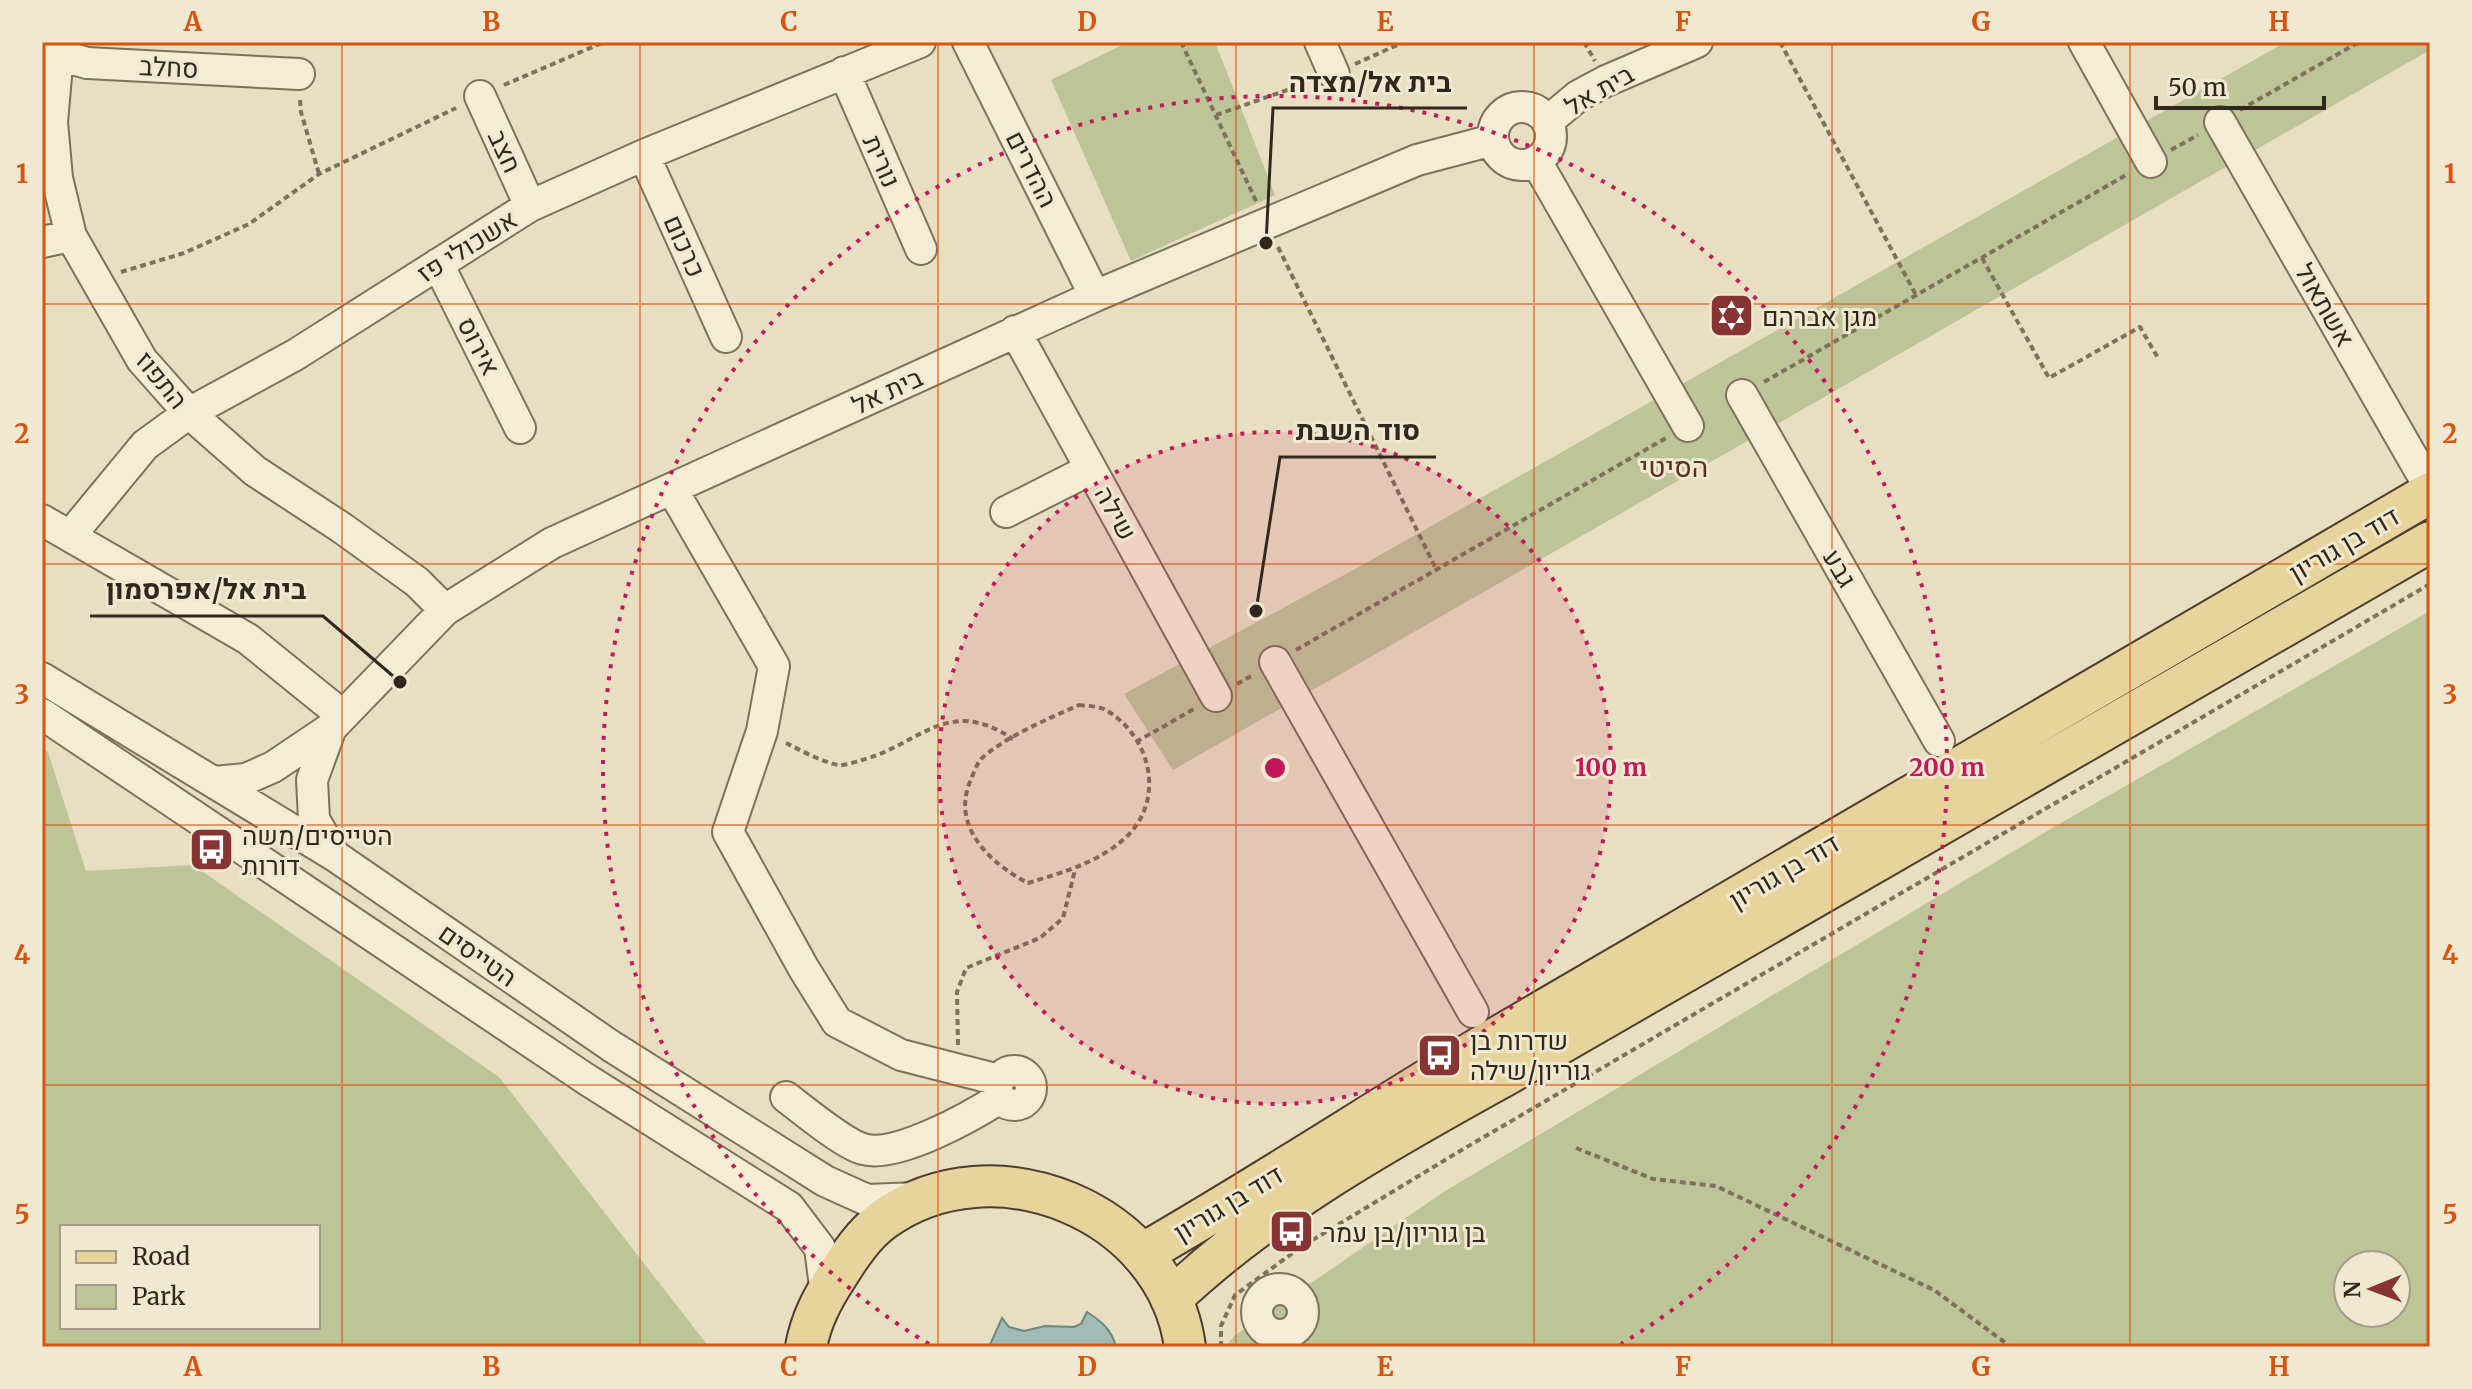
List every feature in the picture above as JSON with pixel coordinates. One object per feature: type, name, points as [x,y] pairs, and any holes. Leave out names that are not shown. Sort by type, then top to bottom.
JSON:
[{"type":"main road","name":"דוד בן גוריון","points":[[1142,1254],[1486,1044],[2430,491]]},
{"type":"main road","name":"דוד בן גוריון","points":[[1171,1299],[1211,1261],[1385,1142],[2430,542]]},
{"type":"main road","points":[[806,1347],[816,1309],[856,1246],[883,1220],[923,1198],[992,1186],[1029,1189],[1064,1199],[1098,1215],[1142,1254],[1171,1299],[1185,1347]]},
{"type":"street","name":"אשכולי פז","points":[[70,536],[145,445],[189,413],[295,355],[530,206],[644,155],[920,42]]},
{"type":"street","name":"ההדרים","points":[[968,42],[1095,296]]},
{"type":"street","points":[[1320,42],[1334,74]]},
{"type":"street","name":"בית אל","points":[[1547,122],[1578,96],[1606,81],[1697,42]]},
{"type":"street","points":[[2084,42],[2151,162]]},
{"type":"street","name":"סחלב","points":[[52,49],[87,63],[299,74]]},
{"type":"street","name":"התפוז","points":[[52,49],[52,122],[57,178],[71,236],[142,360],[189,413],[255,471],[417,582],[445,610]]},
{"type":"street","name":"נורית","points":[[844,72],[921,249]]},
{"type":"street","name":"חצב","points":[[480,96],[530,206]]},
{"type":"street","points":[[1512,108],[1532,109],[1547,122],[1550,130],[1548,148],[1536,161],[1527,164],[1509,162],[1496,149],[1493,140],[1497,121],[1512,108]]},
{"type":"street","name":"אשתאול","points":[[2220,122],[2430,491]]},
{"type":"street","name":"בית אל","points":[[214,782],[246,779],[259,773],[336,721],[445,610],[552,543],[1095,296],[1417,160],[1493,140]]},
{"type":"street","name":"כרכום","points":[[644,155],[726,337]]},
{"type":"street","points":[[1536,161],[1688,426]]},
{"type":"street","points":[[42,242],[71,236]]},
{"type":"street","name":"אירוס","points":[[438,264],[520,428]]},
{"type":"street","name":"שילה","points":[[1015,331],[1216,696]]},
{"type":"street","name":"גבע","points":[[1742,395],[1939,741]]},
{"type":"street","points":[[1006,512],[1091,469]]},
{"type":"street","points":[[672,489],[774,666],[762,731],[728,832],[837,1022],[901,1055],[959,1071],[1000,1089],[954,1126],[880,1152],[861,1149],[786,1097]]},
{"type":"street","points":[[42,520],[248,639],[336,721]]},
{"type":"street","points":[[1275,662],[1473,1012]]},
{"type":"street","name":"הטייסים","points":[[42,678],[335,856],[611,1046],[825,1181],[867,1200],[923,1198]]},
{"type":"street","name":"הטייסים","points":[[42,714],[586,1079],[789,1207],[820,1248],[826,1294]]},
{"type":"street","name":"בית אל","points":[[335,856],[314,819],[312,780],[336,721]]},
{"type":"street","points":[[787,1157],[815,1119]]},
{"type":"path","points":[[95,280],[184,253],[249,224],[319,174],[480,96],[604,42]]},
{"type":"path","points":[[1181,42],[1436,570]]},
{"type":"path","points":[[1216,115],[1334,74],[1404,42]]},
{"type":"path","points":[[1780,42],[1916,295]]},
{"type":"path","points":[[299,74],[301,112],[319,174]]},
{"type":"path","points":[[1982,258],[2049,378],[2140,327],[2158,358]]},
{"type":"path","points":[[1221,1347],[1221,1326],[1301,1247],[2430,584]]},
{"type":"path","points":[[1079,705],[1106,709],[1131,729],[1150,770],[1147,808],[1124,839],[1075,869],[1028,883],[1002,870],[973,838],[964,797],[979,761],[1013,739],[1079,705]]},
{"type":"path","points":[[762,731],[803,752],[841,766],[885,754],[927,728],[961,720],[997,728],[1013,739]]},
{"type":"path","points":[[959,1071],[957,992],[966,968],[1040,938],[1063,918],[1075,869]]},
{"type":"path","points":[[1576,1148],[1653,1179],[1716,1186],[1934,1290],[2011,1347]]},
{"type":"green space","points":[[1128,42],[1215,42],[1275,195],[1131,261],[1051,80]]},
{"type":"green space","points":[[2286,42],[2430,42],[2430,50],[1173,770],[1124,694],[1357,568]]},
{"type":"green space","points":[[2430,611],[2430,1347],[1225,1347],[1234,1336],[1442,1193],[2054,827]]},
{"type":"green space","points":[[42,747],[48,752],[86,871],[193,865],[499,1077],[709,1347],[42,1347]]},
{"type":"water","points":[[1087,1312],[1105,1326],[1116,1347],[989,1347],[1002,1318],[1009,1327],[1024,1331],[1045,1326],[1074,1327],[1081,1324]]},
{"type":"place","name":"בית אל/מצדה","points":[[1266,243]]},
{"type":"place","name":"מגן אברהם","points":[[1731,316]]},
{"type":"place","name":"סוד השבת","points":[[1256,611]]},
{"type":"place","name":"בית אל/אפרסמון","points":[[400,682]]},
{"type":"place","name":"הטייסים/משה דורות","points":[[211,850]]},
{"type":"place","name":"שדרות בן גוריון/שילה","points":[[1439,1055]]},
{"type":"place","name":"בן גוריון/בן עמר","points":[[1292,1232]]},
{"type":"district","name":"הסיטי","points":[[1674,467]]}]
